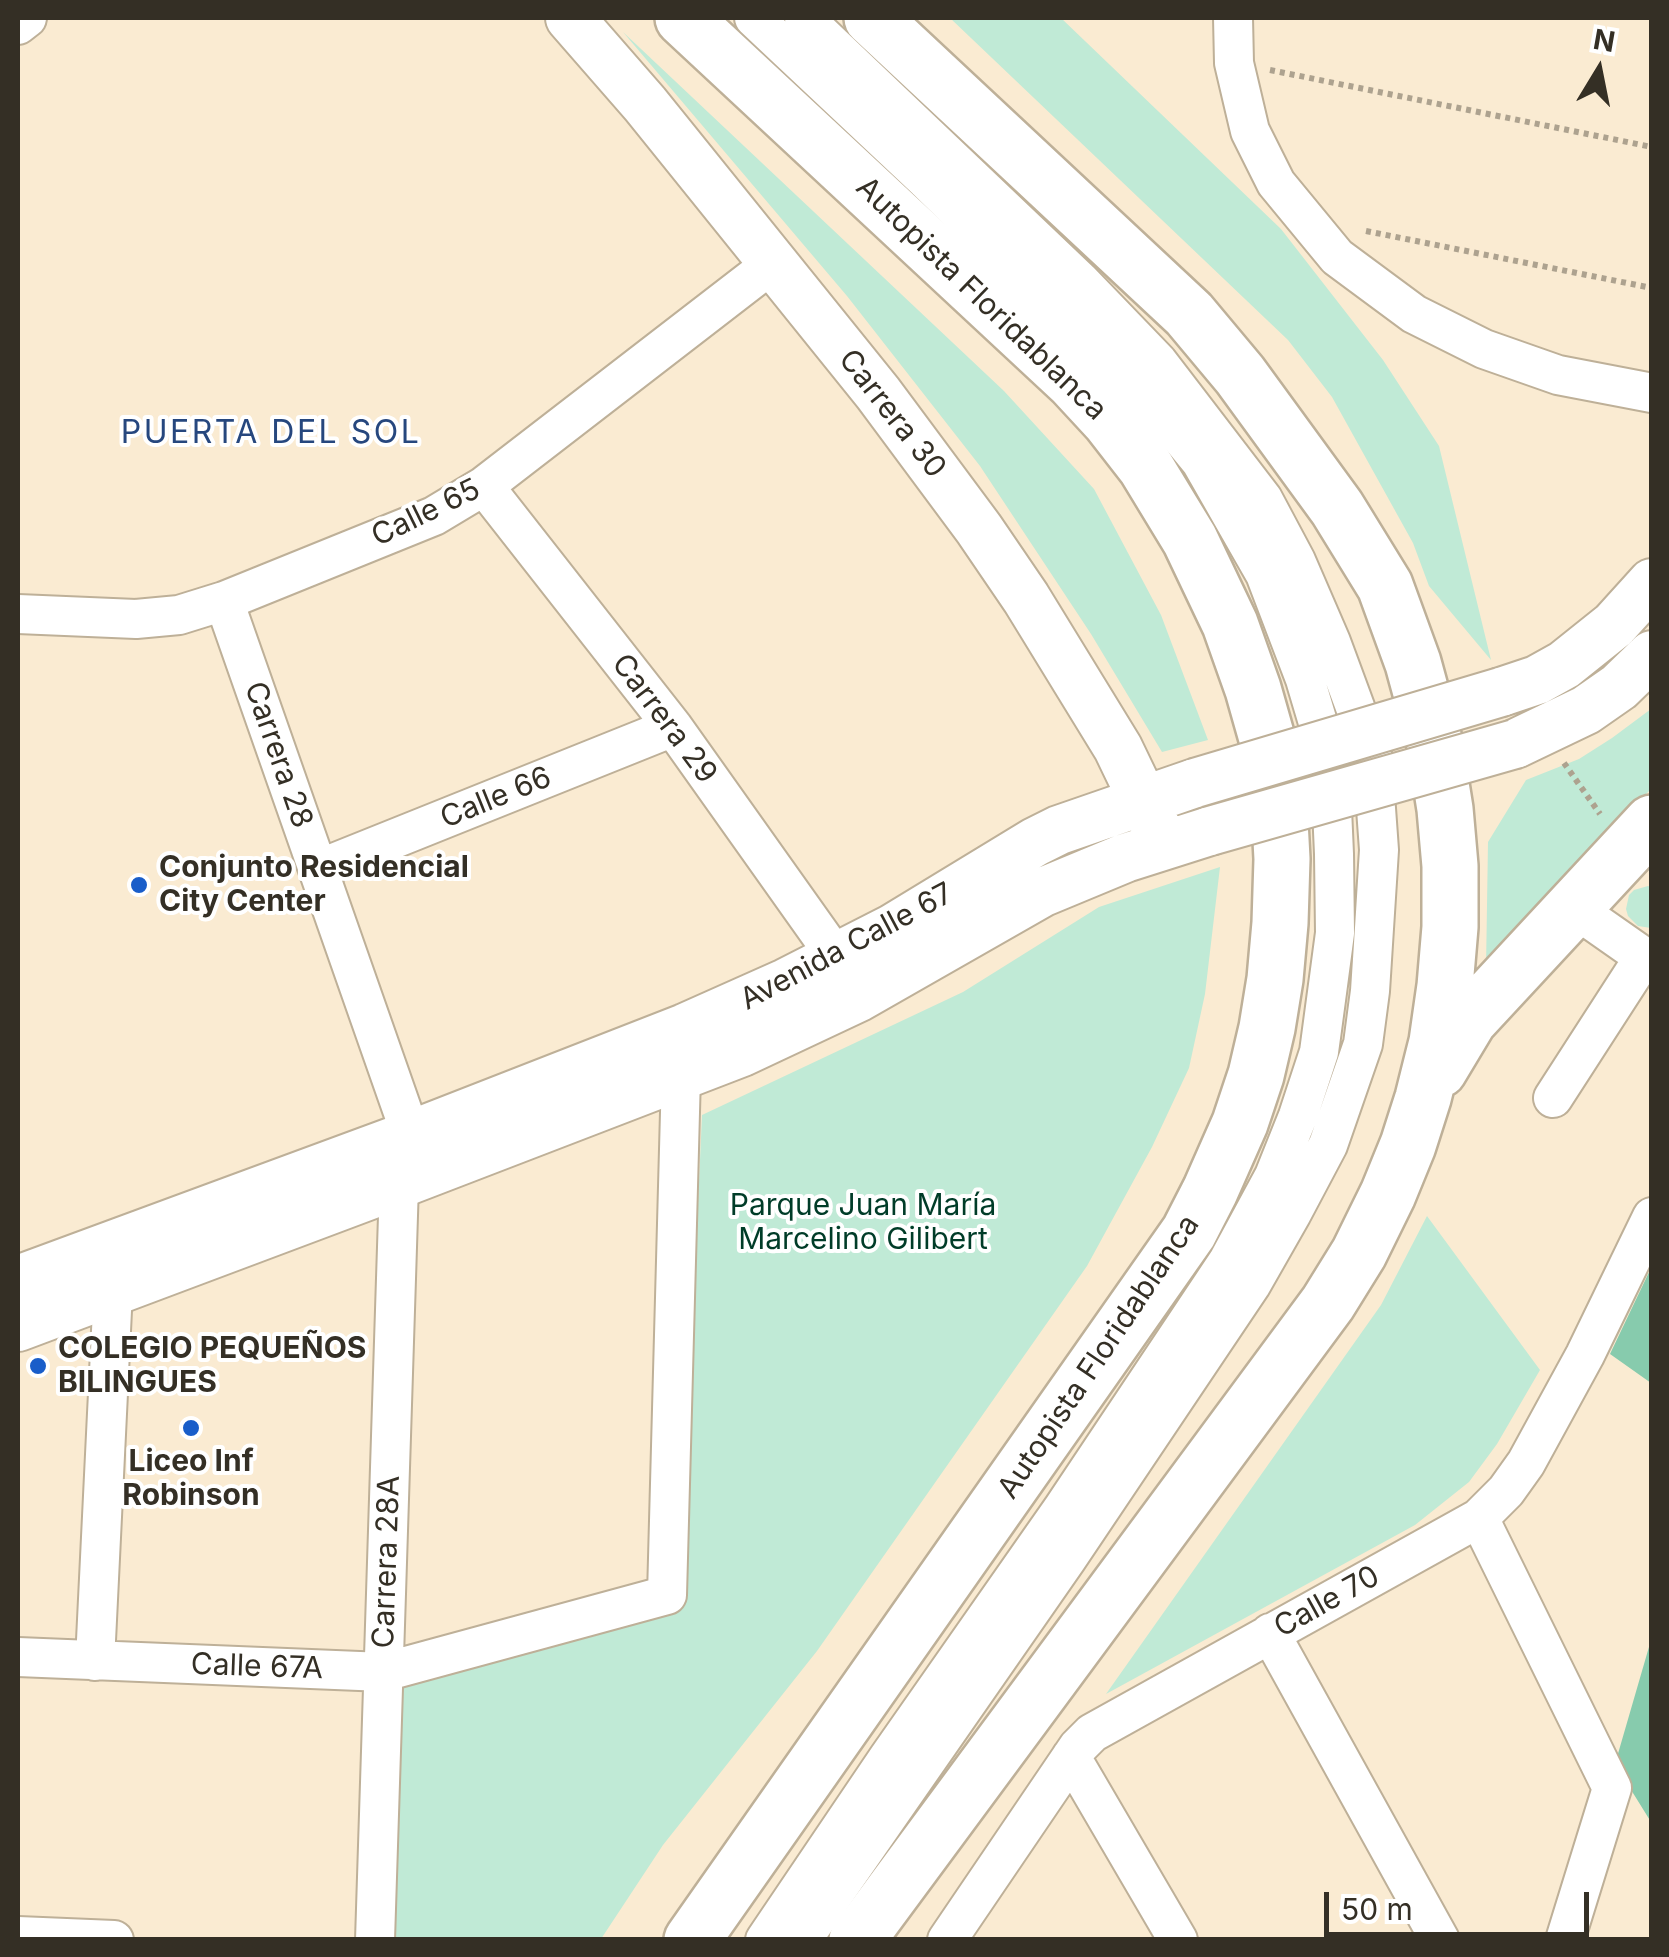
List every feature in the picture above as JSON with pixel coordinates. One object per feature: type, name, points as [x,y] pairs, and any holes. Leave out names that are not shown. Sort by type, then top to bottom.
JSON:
[{"type":"highway","name":"Autopista Floridablanca","points":[[682,18],[1073,381],[1146,466],[1190,540],[1230,624],[1253,689],[1273,766],[1282,859],[1280,923],[1268,1028],[1240,1123],[1188,1232],[692,1940]]},
{"type":"highway","points":[[857,1940],[1328,1303],[1359,1253],[1408,1146],[1422,1098],[1436,1042],[1450,928],[1446,809],[1434,740],[1413,663],[1385,586],[1327,494],[1240,375],[1189,314],[872,18]]},
{"type":"highway","points":[[1422,1098],[1469,1020],[1636,835]]},
{"type":"main road","name":"Carrera 30","points":[[570,18],[646,104],[878,393],[979,529],[1118,748],[1164,845]]},
{"type":"main road","name":"Avenida Calle 67","points":[[18,1280],[411,1135],[685,1028],[838,958],[924,911],[1035,842],[1071,825],[1537,680],[1564,665],[1614,625],[1652,583]]},
{"type":"main road","name":"Avenida Calle 67","points":[[18,1326],[742,1052],[858,997],[1043,892],[1102,866],[1210,831],[1537,749],[1555,727],[1619,687],[1652,655]]},
{"type":"street","points":[[18,25],[27,18]]},
{"type":"street","points":[[754,18],[1147,396],[1201,462],[1264,574],[1305,679],[1330,763],[1335,893],[1335,933],[1319,1052],[1274,1176],[1228,1261],[1064,1508],[765,1940]]},
{"type":"street","points":[[802,1940],[1078,1542],[1251,1285],[1292,1214],[1328,1144],[1363,1044],[1379,850],[1372,752],[1296,561],[1263,500],[1158,362],[1080,281],[804,18]]},
{"type":"street","points":[[1234,18],[1234,63],[1250,132],[1276,183],[1336,257],[1414,314],[1484,348],[1558,375],[1652,393]]},
{"type":"street","name":"Calle 65","points":[[18,614],[136,619],[178,615],[224,601],[434,516],[484,486],[773,263]]},
{"type":"street","name":"Carrera 29","points":[[484,486],[672,727],[838,958]]},
{"type":"street","name":"Carrera 28","points":[[224,601],[411,1135]]},
{"type":"street","name":"Calle 66","points":[[318,869],[672,727]]},
{"type":"street","points":[[1552,1098],[1648,959],[1574,908]]},
{"type":"street","name":"Calle 67A","points":[[18,1658],[384,1672],[667,1596],[681,1075]]},
{"type":"street","name":"Carrera 28A","points":[[375,1940],[400,1184]]},
{"type":"street","name":"Calle 70","points":[[946,1940],[1092,1733],[1479,1518],[1506,1491],[1526,1463],[1585,1355],[1652,1218]]},
{"type":"street","points":[[96,1660],[115,1244]]},
{"type":"street","points":[[1479,1518],[1612,1788],[1565,1940]]},
{"type":"street","points":[[1270,1633],[1440,1940]]},
{"type":"street","points":[[1072,1757],[1178,1940]]},
{"type":"street","points":[[18,1936],[114,1940]]},
{"type":"path","points":[[1234,63],[1652,147]]},
{"type":"path","points":[[1306,219],[1652,288]]},
{"type":"path","points":[[1537,749],[1636,835]]},
{"type":"green space","points":[[950,18],[1061,18],[1281,229],[1383,360],[1439,446],[1491,660],[1429,586],[1413,543],[1332,397],[1288,340]]},
{"type":"green space","points":[[623,32],[1004,391],[1094,489],[1161,615],[1208,740],[1162,752],[1091,634],[980,466],[847,296]]},
{"type":"green space","points":[[1651,709],[1651,789],[1486,968],[1488,842],[1526,780],[1579,759]]},
{"type":"green space","name":"Parque Juan María Marcelino Gilibert","points":[[1220,867],[1205,994],[1189,1068],[1152,1147],[1087,1266],[817,1651],[663,1845],[601,1939],[389,1940],[400,1683],[680,1608],[702,1115],[963,992],[1099,907]]},
{"type":"green space","points":[[1648,886],[1651,928],[1638,926],[1626,909],[1629,895]]},
{"type":"green space","points":[[1427,1216],[1540,1370],[1497,1444],[1469,1482],[1415,1525],[1106,1694],[1381,1305]]},
{"type":"green space","points":[[1651,1268],[1651,1383],[1610,1354]]},
{"type":"green space","points":[[1651,1640],[1651,1822],[1615,1764]]},
{"type":"place","name":"Conjunto Residencial City Center","points":[[139,885]]},
{"type":"place","name":"COLEGIO PEQUEÑOS BILINGUES","points":[[38,1366]]},
{"type":"place","name":"Liceo Inf Robinson","points":[[191,1428]]},
{"type":"district","name":"PUERTA DEL SOL","points":[[271,433]]}]
